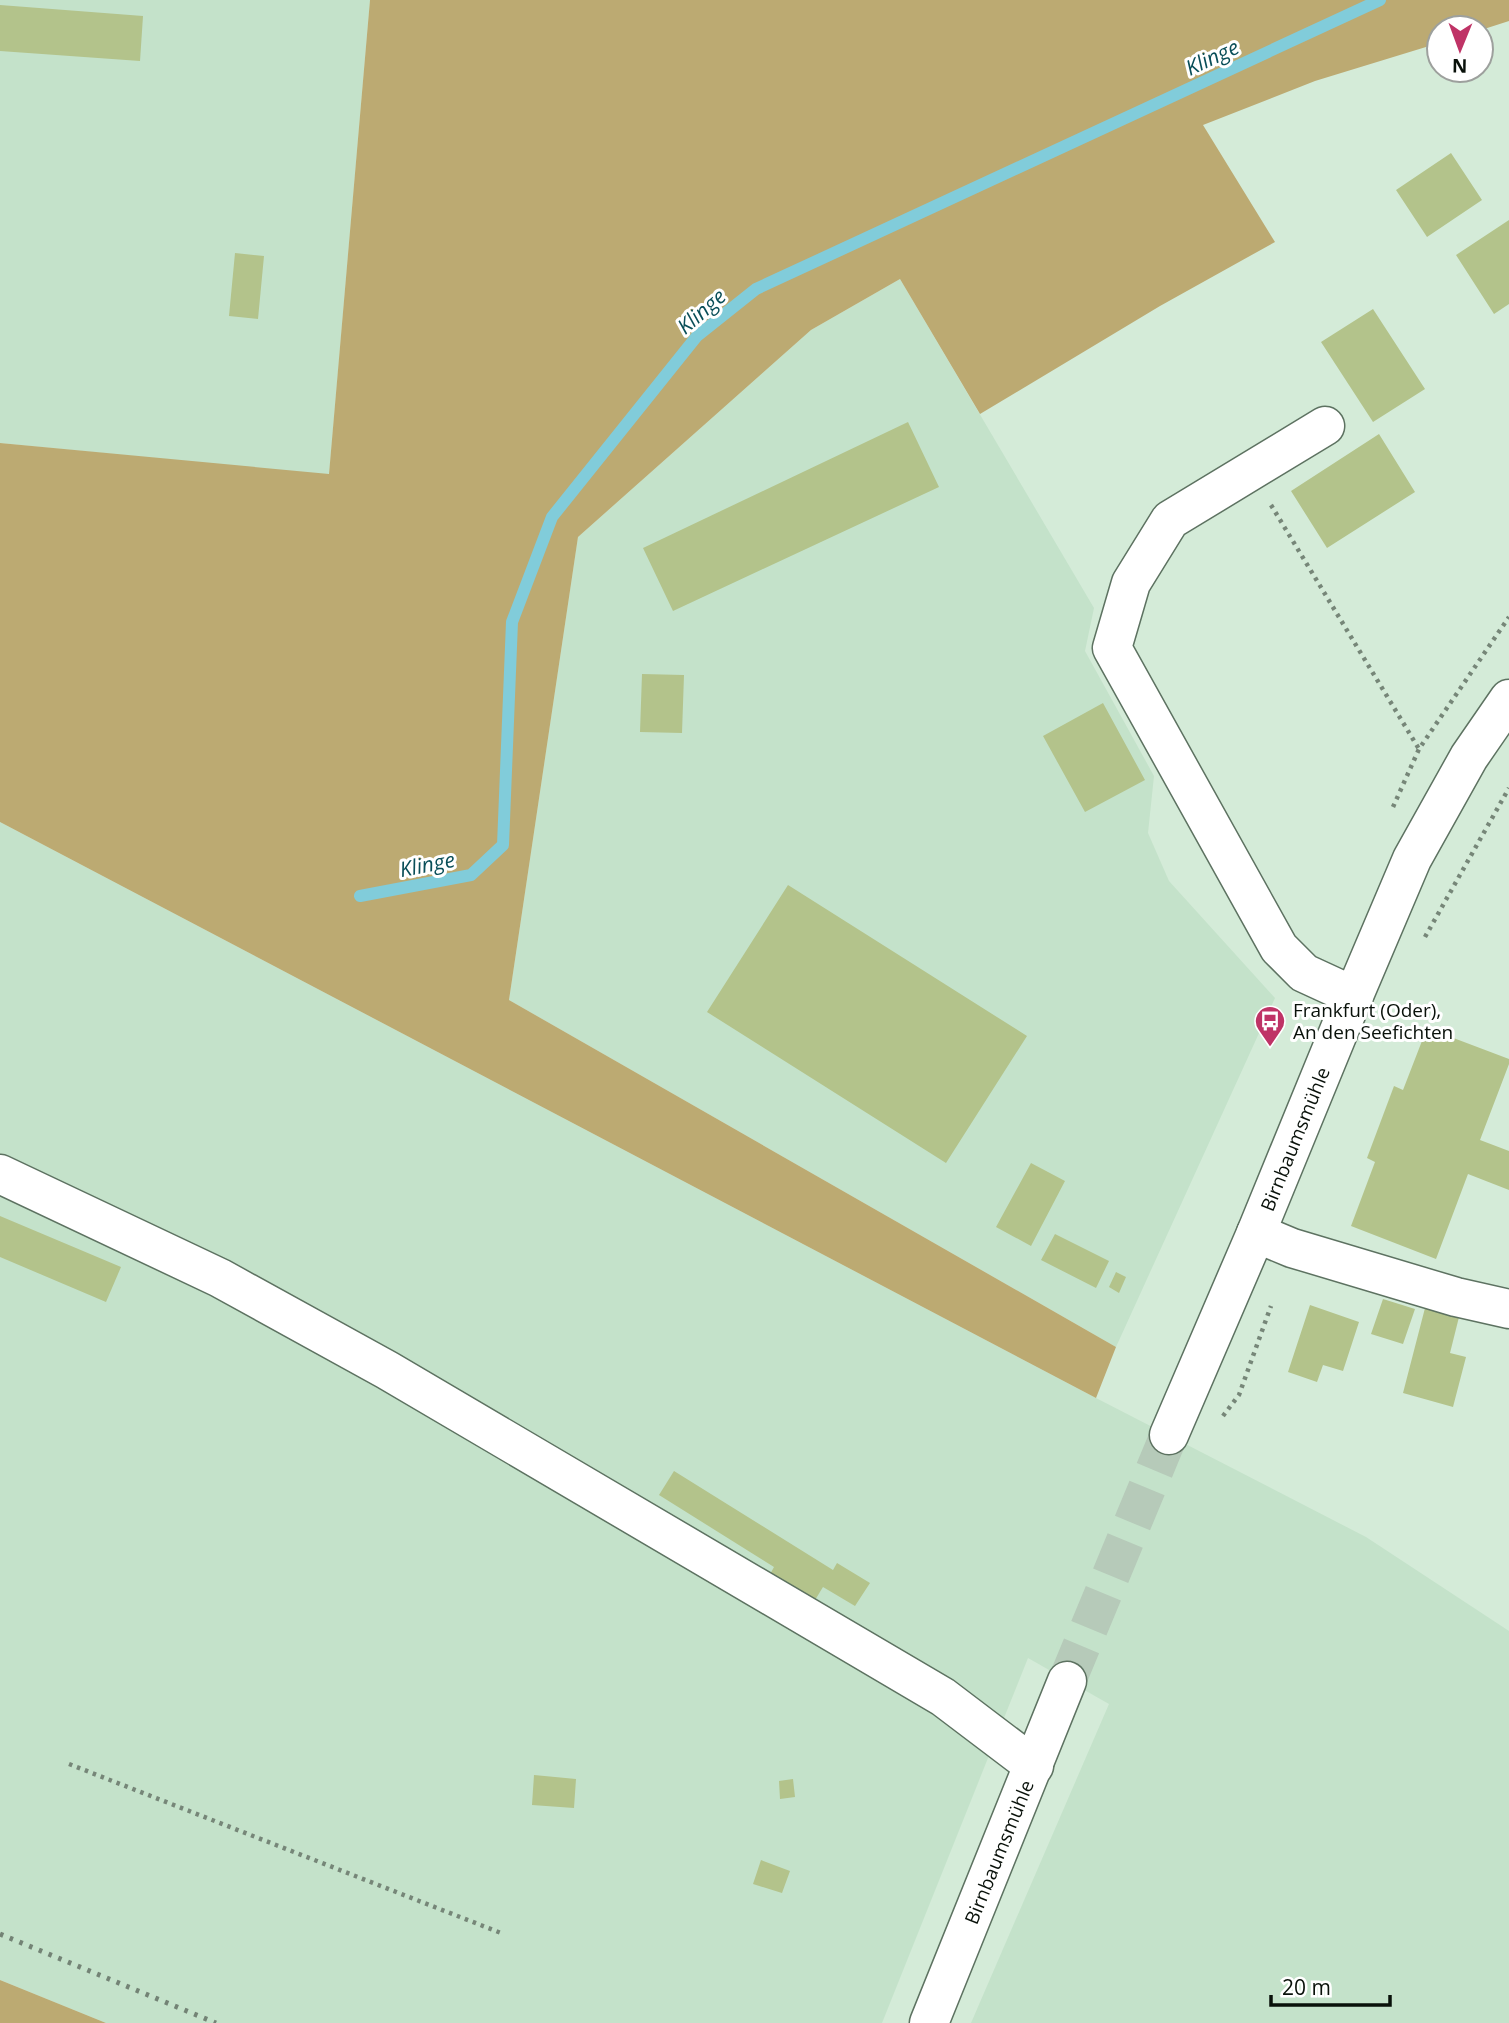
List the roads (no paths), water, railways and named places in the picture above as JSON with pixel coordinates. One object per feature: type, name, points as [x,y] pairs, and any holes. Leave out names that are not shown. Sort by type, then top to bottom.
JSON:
[{"type":"main road","points":[[1325,426],[1170,520],[1131,583],[1112,649],[1279,948],[1304,973],[1354,996]]},
{"type":"main road","name":"Birnbaumsmühle","points":[[1169,1435],[1412,859],[1469,757],[1509,699]]},
{"type":"main road","points":[[0,1174],[220,1278],[387,1370],[943,1697],[1034,1766]]},
{"type":"main road","points":[[1256,1233],[1304,1252],[1457,1297],[1509,1309]]},
{"type":"main road","name":"Birnbaumsmühle","points":[[929,2023],[1068,1681]]},
{"type":"waterway","name":"Klinge","points":[[360,896],[471,875],[503,845],[512,622],[552,517],[697,336],[756,289],[1380,0]]},
{"type":"tunnel","points":[[1067,1681],[1169,1435]]},
{"type":"railway","points":[[0,1934],[216,2023]]},
{"type":"place","name":"Frankfurt (Oder), An den Seefichten","points":[[1270,1048]]}]
